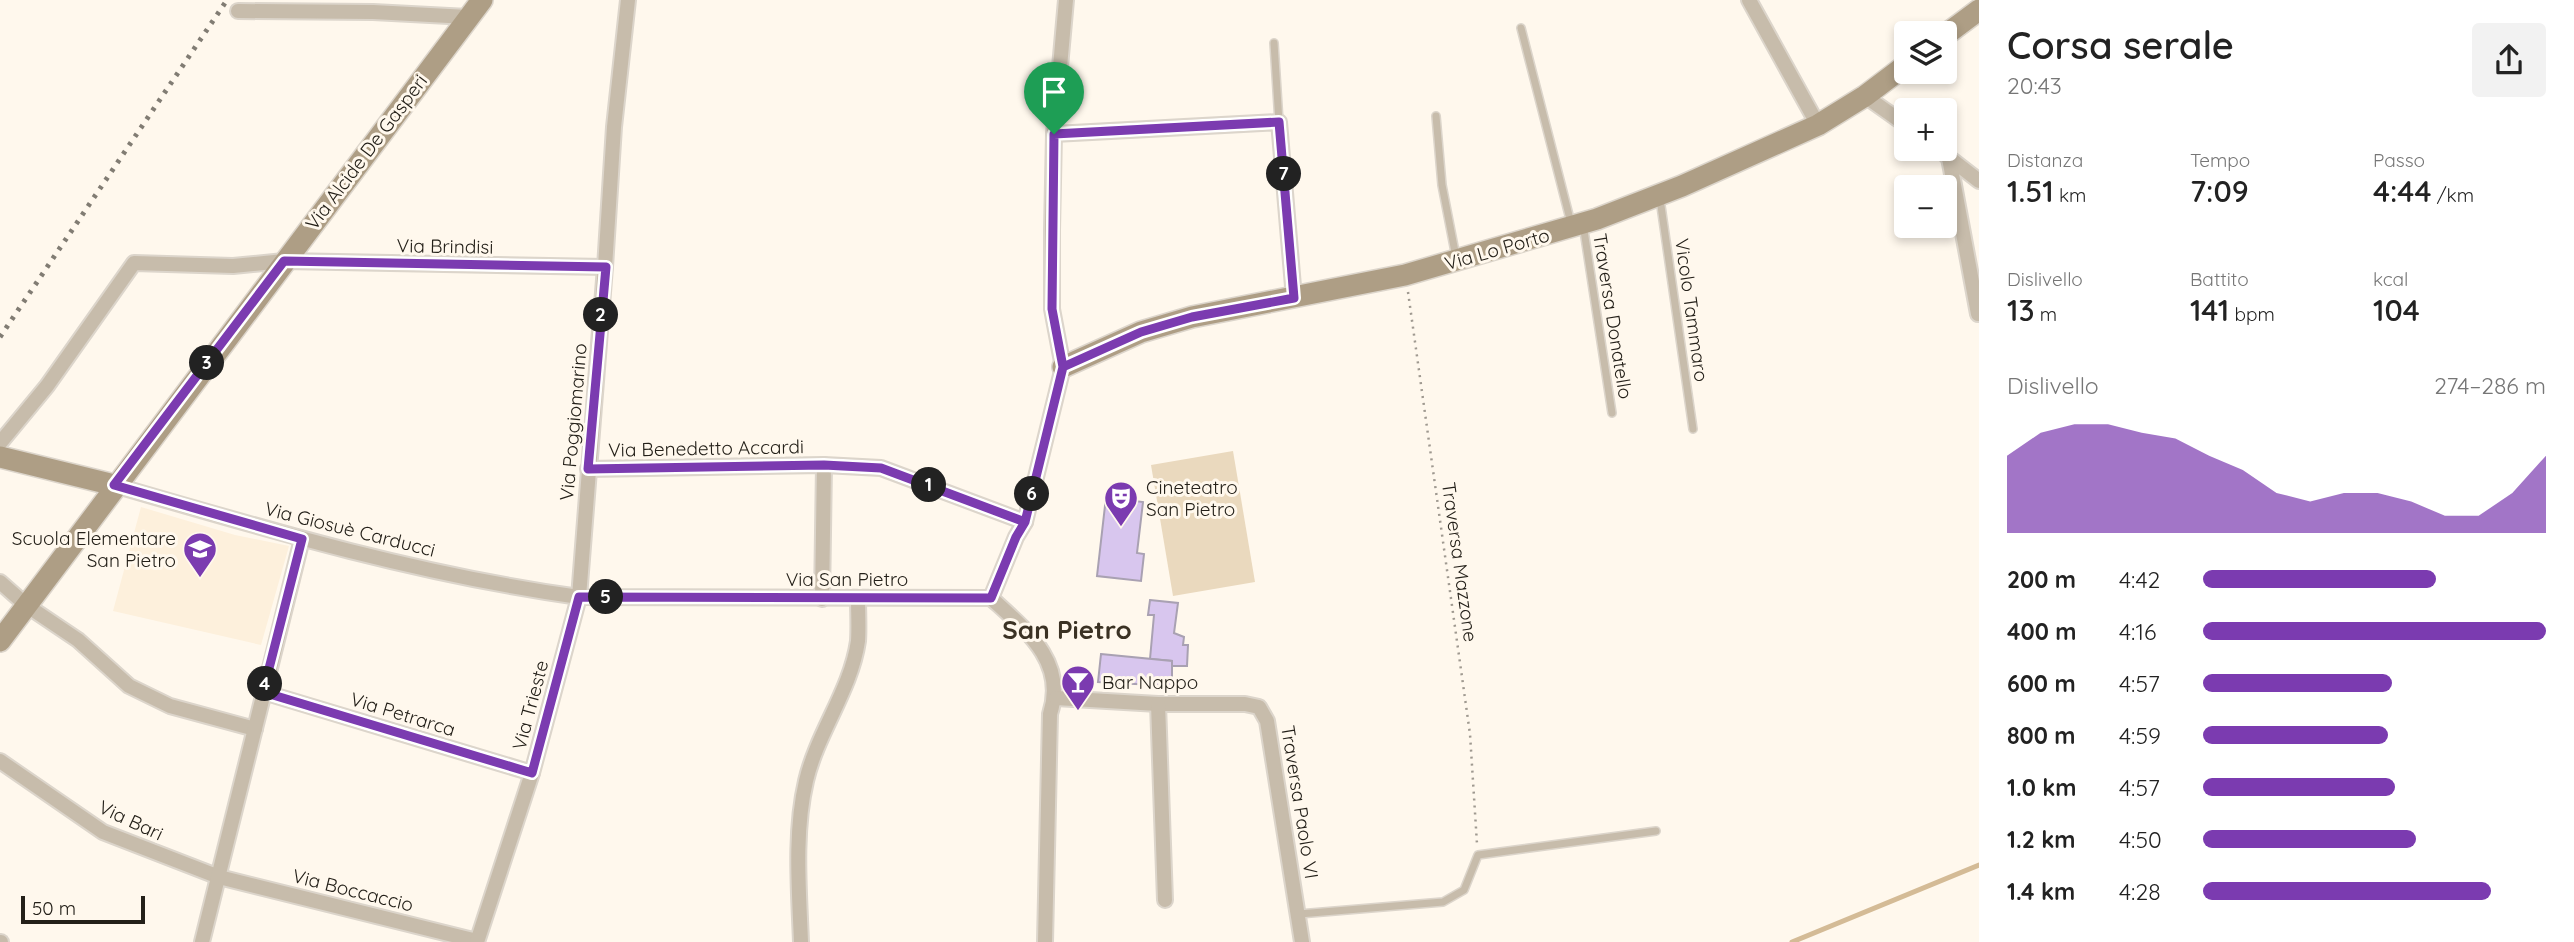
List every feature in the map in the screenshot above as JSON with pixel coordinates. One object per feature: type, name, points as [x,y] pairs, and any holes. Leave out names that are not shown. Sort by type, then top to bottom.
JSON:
[{"type":"street","name":"Via Alcide De Gasperi","points":[[0,640],[114,485],[482,0]]},
{"type":"street","name":"Via Poggiomarino","points":[[579,597],[606,267],[614,127],[628,0]]},
{"type":"street","points":[[1045,942],[1050,714],[1056,698],[1055,679],[1043,651],[991,598],[1025,522],[1063,367],[1052,309],[1054,134],[1066,0]]},
{"type":"street","points":[[1749,0],[1818,125]]},
{"type":"street","points":[[1957,26],[1979,10]]},
{"type":"street","points":[[238,11],[373,12],[468,17]]},
{"type":"street","name":"Via Lo Porto","points":[[1063,367],[1141,332],[1192,317],[1405,275],[1577,225],[1659,195],[1818,125],[1894,74]]},
{"type":"street","points":[[1865,96],[1894,117]]},
{"type":"street","points":[[1054,134],[1279,122],[1294,298]]},
{"type":"street","points":[[1946,161],[1978,314]]},
{"type":"street","points":[[1954,161],[1979,181]]},
{"type":"street","name":"Via Brindisi","points":[[0,443],[47,386],[134,263],[233,266],[284,261],[606,267]]},
{"type":"street","points":[[0,457],[114,485]]},
{"type":"street","points":[[822,599],[824,465]]},
{"type":"street","name":"Via Benedetto Accardi","points":[[588,469],[824,465],[881,468],[1025,522]]},
{"type":"street","name":"Via Giosuè Carducci","points":[[114,485],[361,555],[512,587],[579,597]]},
{"type":"street","points":[[202,942],[302,539]]},
{"type":"street","points":[[0,582],[26,605],[78,640],[129,686],[170,706],[255,729]]},
{"type":"street","name":"Via San Pietro","points":[[579,597],[991,598]]},
{"type":"street","name":"Via Trieste","points":[[477,942],[532,773],[579,597]]},
{"type":"street","points":[[801,942],[800,825],[805,783],[815,749],[851,669],[858,641],[858,598]]},
{"type":"street","name":"Via Petrarca","points":[[263,692],[532,773]]},
{"type":"street","name":"Traversa Paolo VI","points":[[1056,698],[1158,704],[1245,704],[1259,707],[1265,714],[1302,942]]},
{"type":"street","points":[[1158,704],[1165,900]]},
{"type":"street","name":"Via Bari","points":[[0,761],[103,832],[219,877]]},
{"type":"street","name":"Via Boccaccio","points":[[219,877],[477,942]]},
{"type":"lane","name":"Traversa Donatello","points":[[1521,28],[1577,225],[1612,413]]},
{"type":"lane","points":[[1274,43],[1279,122]]},
{"type":"lane","points":[[1436,117],[1442,185],[1457,261]]},
{"type":"lane","name":"Vicolo Tammaro","points":[[1659,195],[1693,429]]},
{"type":"lane","points":[[1299,914],[1443,902],[1464,890],[1478,855],[1656,831]]},
{"type":"path","name":"Traversa Mazzone","points":[[1405,275],[1470,734],[1478,855]]},
{"type":"shaded area","points":[[1233,451],[1255,582],[1173,596],[1151,465]]},
{"type":"shaded area","name":"Scuola Elementare San Pietro","points":[[141,507],[235,535],[289,546],[261,645],[113,611]]},
{"type":"building","name":"Cineteatro San Pietro","points":[[1106,497],[1143,502],[1137,553],[1144,554],[1141,581],[1097,576]]},
{"type":"building","points":[[1150,600],[1178,603],[1174,633],[1184,637],[1183,645],[1188,645],[1187,666],[1172,666],[1172,661],[1150,659],[1154,615],[1148,615]]},
{"type":"building","points":[[1101,654],[1172,661],[1172,686],[1098,682]]},
{"type":"waterway","points":[[1792,942],[1979,865]]},
{"type":"railway","points":[[0,337],[227,0]]},
{"type":"place","name":"Cineteatro San Pietro","points":[[1121,528]]},
{"type":"place","name":"Scuola Elementare San Pietro","points":[[200,579]]},
{"type":"place","name":"Bar Nappo","points":[[1078,712]]},
{"type":"district","name":"San Pietro","points":[[1067,629]]},
{"type":"route","points":[[1054,134],[1052,309],[1063,367],[1025,522],[881,468],[824,465],[588,469],[606,267],[284,261],[114,485],[302,539],[263,692],[532,773],[579,597],[991,598],[1025,522],[1044,444],[1063,367],[1141,332],[1192,317],[1294,298],[1279,122],[1054,134]]}]
